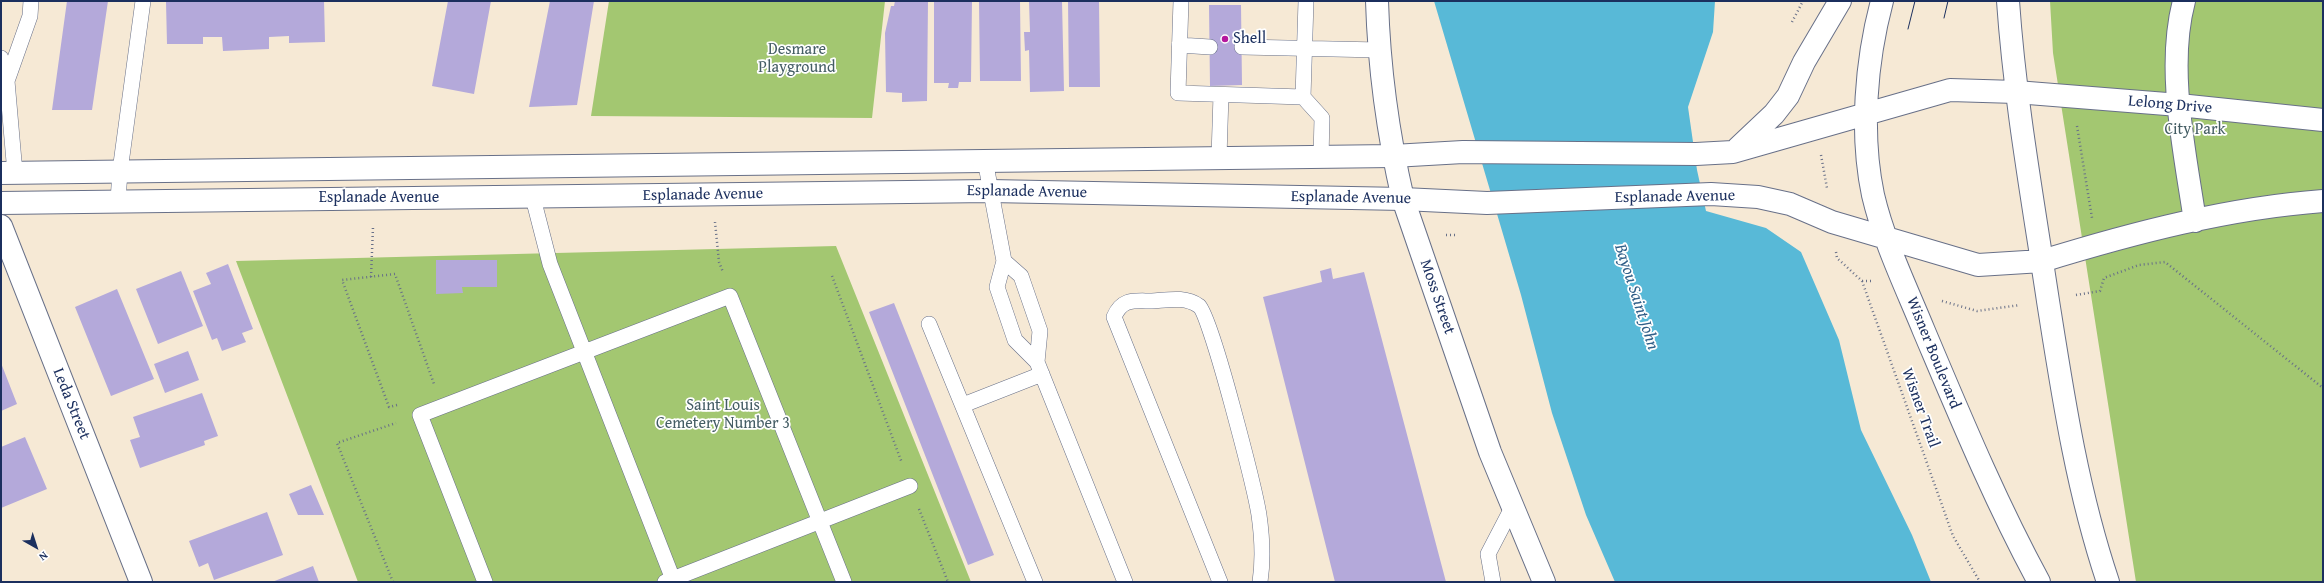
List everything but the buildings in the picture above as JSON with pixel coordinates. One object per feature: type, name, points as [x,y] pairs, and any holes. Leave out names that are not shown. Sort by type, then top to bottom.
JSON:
[{"type":"street","name":"Moss Street","points":[[1376,1],[1379,50],[1393,156],[1403,199],[1490,452],[1544,582]]},
{"type":"street","points":[[1733,152],[1757,131],[1788,96],[1804,62],[1840,1]]},
{"type":"street","name":"Wisner Boulevard","points":[[1882,1],[1870,64],[1867,112],[1867,154],[1873,195],[1887,240],[1968,437],[2017,541],[2039,582]]},
{"type":"street","points":[[2008,1],[2016,92],[2063,396],[2081,492],[2108,582]]},
{"type":"street","points":[[2184,1],[2177,45],[2179,105],[2195,221]]},
{"type":"street","name":"Esplanade Avenue","points":[[8,173],[713,163],[1393,156],[1463,152],[1696,154],[1733,152],[1867,112],[1950,90],[2016,92]]},
{"type":"street","name":"Lelong Drive","points":[[2016,92],[2179,105],[2323,120]]},
{"type":"street","points":[[713,163],[715,194]]},
{"type":"street","points":[[532,166],[533,198]]},
{"type":"street","name":"Esplanade Avenue","points":[[1,202],[533,198],[715,194],[990,191],[1403,199],[1487,203],[1711,194],[1758,197],[1790,204],[1832,222],[1887,240],[1978,265],[2042,261]]},
{"type":"street","points":[[2042,261],[2097,244],[2195,221],[2282,204],[2323,201]]},
{"type":"street","name":"Leda Street","points":[[1,226],[141,582]]},
{"type":"lane","points":[[7,81],[30,16],[31,1]]},
{"type":"lane","points":[[118,201],[120,171],[143,1]]},
{"type":"lane","points":[[1181,1],[1178,93],[1303,97]]},
{"type":"lane","points":[[1306,1],[1303,97],[1322,118],[1321,157]]},
{"type":"lane","points":[[1179,45],[1210,47]]},
{"type":"lane","points":[[1242,47],[1305,50],[1379,50]]},
{"type":"lane","points":[[1,58],[7,81],[8,173]]},
{"type":"lane","points":[[1219,157],[1221,95]]},
{"type":"lane","points":[[985,160],[1004,261],[997,287],[1015,340],[1040,368],[1125,582]]},
{"type":"lane","points":[[533,198],[550,264],[671,581],[910,486]]},
{"type":"lane","points":[[1004,261],[1021,276],[1040,331],[1040,368]]},
{"type":"lane","points":[[485,582],[420,415],[730,296],[844,582]]},
{"type":"lane","points":[[1220,582],[1114,317],[1118,307],[1129,302],[1186,299],[1200,307],[1208,321],[1233,410],[1259,516],[1262,573],[1260,582]]},
{"type":"lane","points":[[929,324],[1035,582]]},
{"type":"lane","points":[[963,405],[1040,368]]},
{"type":"lane","points":[[1493,582],[1488,554],[1513,506]]},
{"type":"path","points":[[2077,123],[2092,222]]},
{"type":"path","points":[[1821,152],[1827,191]]},
{"type":"path","points":[[715,194],[719,262],[730,296]]},
{"type":"path","points":[[371,277],[374,198]]},
{"type":"path","points":[[1444,235],[1456,235]]},
{"type":"path","name":"Wisner Trail","points":[[1835,246],[1837,258],[1862,281],[1953,536],[1980,582]]},
{"type":"path","points":[[2083,294],[2100,290],[2104,278],[2139,265],[2165,262],[2323,388]]},
{"type":"path","points":[[395,274],[436,389],[414,399],[389,407],[342,280],[395,274]]},
{"type":"path","points":[[832,276],[910,486],[948,582]]},
{"type":"path","points":[[1862,281],[1876,282]]},
{"type":"path","points":[[1936,299],[1977,311],[2028,304]]},
{"type":"path","points":[[392,582],[337,443],[420,415],[414,399]]},
{"type":"green space","name":"Desmare Playground","points":[[609,1],[885,1],[872,118],[591,116]]},
{"type":"green space","name":"City Park","points":[[2050,1],[2323,1],[2323,582],[2136,582],[2053,53]]},
{"type":"green space","name":"Saint Louis Cemetery Number 3","points":[[836,246],[971,582],[358,582],[236,261]]},
{"type":"water","name":"Bayou Saint John","points":[[1434,1],[1715,1],[1713,32],[1688,107],[1697,170],[1706,211],[1766,228],[1801,252],[1839,340],[1861,430],[1912,535],[1931,582],[1615,582],[1586,515],[1552,413],[1521,295]]},
{"type":"tram line","points":[[1908,29],[1915,1]]},
{"type":"tram line","points":[[1944,18],[1948,1]]},
{"type":"place","name":"Shell","points":[[1225,39]]}]
